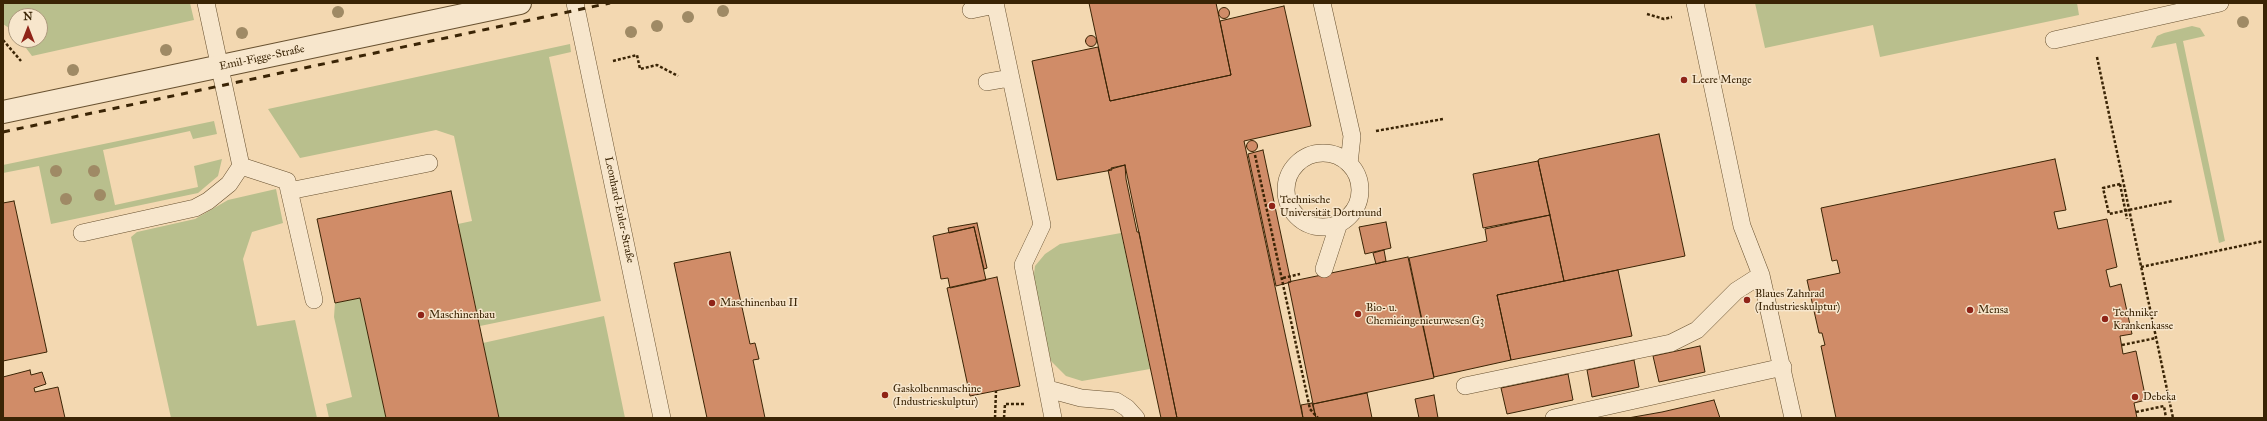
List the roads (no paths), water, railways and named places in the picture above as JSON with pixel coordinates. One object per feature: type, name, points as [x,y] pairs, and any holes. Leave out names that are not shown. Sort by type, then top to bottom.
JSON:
[{"type":"street","name":"Emil-Figge-Straße","points":[[3,112],[520,3]]},
{"type":"lane","points":[[82,233],[195,208],[208,201],[229,184],[241,166],[206,3]]},
{"type":"lane","name":"Leonhard-Euler-Straße","points":[[575,3],[662,418]]},
{"type":"lane","points":[[1322,3],[1352,136],[1349,164]]},
{"type":"lane","points":[[1695,3],[1742,226],[1761,274],[1783,367],[1793,418]]},
{"type":"lane","points":[[2054,40],[2220,3]]},
{"type":"lane","points":[[971,10],[995,4],[1042,225],[1023,265],[1054,418]]},
{"type":"lane","points":[[987,82],[1010,78]]},
{"type":"lane","points":[[1324,269],[1339,223],[1356,206],[1360,192],[1357,176],[1349,164],[1331,154],[1311,155],[1295,166],[1286,184],[1289,204],[1301,219],[1320,226],[1339,223]]},
{"type":"lane","points":[[289,191],[429,162]]},
{"type":"lane","points":[[241,166],[287,181],[314,300]]},
{"type":"lane","points":[[1465,386],[1671,343],[1697,330],[1736,291],[1761,274]]},
{"type":"lane","points":[[1554,418],[1783,367]]},
{"type":"lane","points":[[1048,389],[1081,398],[1116,401],[1127,408],[1136,418]]},
{"type":"railway","points":[[3,132],[610,3]]},
{"type":"place","name":"Leere Menge","points":[[1684,80]]},
{"type":"place","name":"Technische Universität Dortmund","points":[[1272,206]]},
{"type":"place","name":"Blaues Zahnrad (Industrieskulptur)","points":[[1747,300]]},
{"type":"place","name":"Maschinenbau II","points":[[712,303]]},
{"type":"place","name":"Mensa","points":[[1970,310]]},
{"type":"place","name":"Bio- u. Chemieingenieurwesen G3","points":[[1358,314]]},
{"type":"place","name":"Maschinenbau","points":[[421,315]]},
{"type":"place","name":"Techniker Krankenkasse","points":[[2105,319]]},
{"type":"place","name":"Gaskolbenmaschine (Industrieskulptur)","points":[[885,395]]},
{"type":"place","name":"Debeka","points":[[2135,397]]}]
